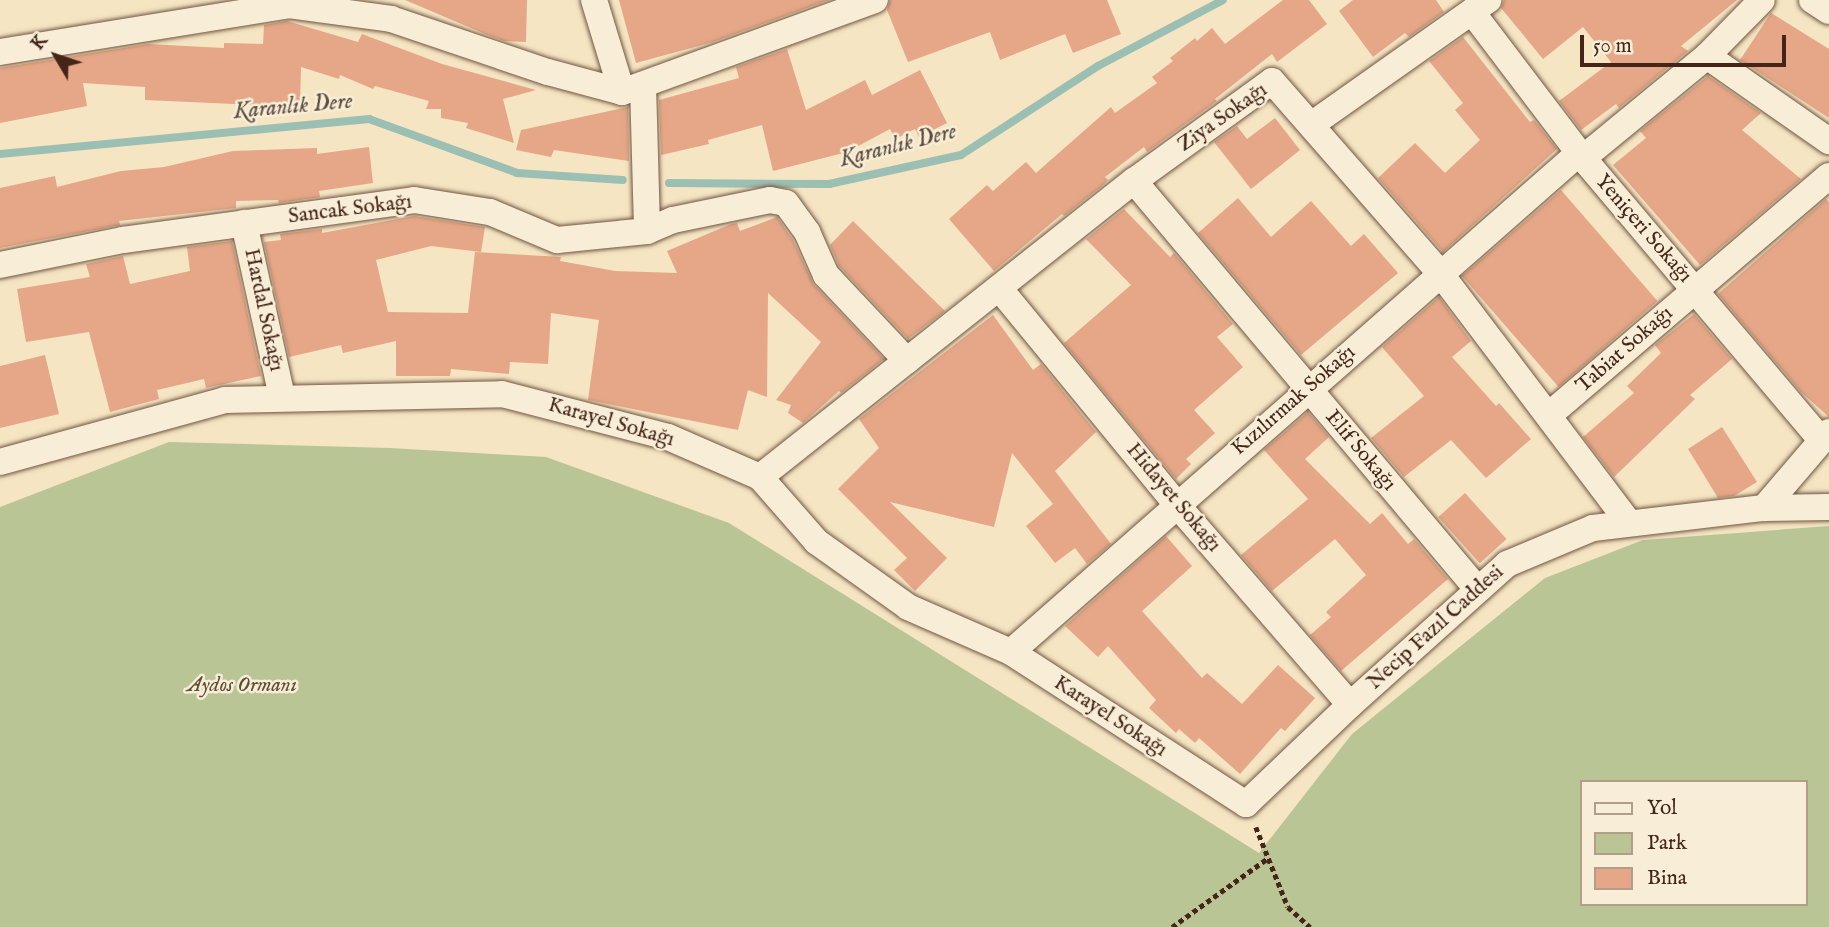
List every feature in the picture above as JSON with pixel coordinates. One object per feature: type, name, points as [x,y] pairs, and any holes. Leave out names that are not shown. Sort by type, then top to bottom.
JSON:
[{"type":"street","points":[[594,0],[632,88],[648,231]]},
{"type":"street","points":[[0,52],[289,5],[391,19],[548,72],[632,88],[875,0]]},
{"type":"street","name":"Kızılırmak Sokağı","points":[[1011,652],[1440,273],[1581,155],[1707,57],[1762,0]]},
{"type":"street","points":[[1812,0],[1829,11]]},
{"type":"street","points":[[1311,124],[1480,6]]},
{"type":"street","name":"Yeniçeri Sokağı","points":[[1480,6],[1581,155],[1825,436]]},
{"type":"street","points":[[1707,57],[1829,141]]},
{"type":"street","name":"Ziya Sokağı","points":[[760,477],[1134,181],[1272,81],[1440,273],[1629,523]]},
{"type":"street","name":"Tabiat Sokağı","points":[[1549,415],[1829,176]]},
{"type":"street","name":"Elif Sokağı","points":[[1134,181],[1478,590]]},
{"type":"street","name":"Sancak Sokağı","points":[[0,265],[123,240],[414,200],[490,212],[557,240],[648,231],[673,220],[770,200],[786,203],[807,232],[826,275],[907,361]]},
{"type":"street","name":"Hardal Sokağı","points":[[244,223],[282,398]]},
{"type":"street","name":"Hidayet Sokağı","points":[[999,288],[1177,505],[1350,705]]},
{"type":"street","name":"Karayel Sokağı","points":[[0,462],[225,400],[502,394],[668,437],[760,477],[817,542],[908,607],[1011,652],[1246,804]]},
{"type":"street","points":[[1764,508],[1825,436]]},
{"type":"street","name":"Necip Fazıl Caddesi","points":[[1246,804],[1350,705],[1507,564],[1594,528],[1764,508],[1829,507]]},
{"type":"path","points":[[1246,804],[1288,907],[1310,927]]},
{"type":"path","points":[[1172,927],[1268,858]]},
{"type":"green space","name":"Aydos Ormanı","points":[[169,442],[390,448],[546,457],[729,523],[1259,853],[1352,734],[1545,578],[1643,540],[1829,526],[1829,927],[0,927],[0,507]]},
{"type":"building","points":[[405,0],[527,0],[526,42],[504,41]]},
{"type":"building","points":[[619,0],[829,0],[713,42],[636,63]]},
{"type":"building","points":[[890,0],[1107,0],[1121,34],[1073,53],[1065,34],[1000,60],[990,32],[908,62],[887,10]]},
{"type":"building","points":[[1283,0],[1309,0],[1327,24],[1277,62],[1272,54],[1215,99],[1217,101],[1147,152],[1144,147],[1105,177],[1108,180],[1102,186],[1064,216],[1062,214],[994,271],[949,219],[987,185],[993,191],[1026,162],[1036,173],[1111,107],[1115,113],[1157,83],[1152,77],[1173,61],[1170,58],[1195,38],[1197,41],[1212,28],[1225,44]]},
{"type":"building","points":[[1353,0],[1436,0],[1444,12],[1409,37],[1405,33],[1373,57],[1339,11]]},
{"type":"building","points":[[1504,0],[1737,0],[1681,46],[1688,51],[1619,108],[1616,104],[1581,130],[1559,101],[1611,62],[1583,27],[1543,59],[1501,8]]},
{"type":"building","points":[[1771,13],[1829,49],[1829,118],[1740,60]]},
{"type":"building","points":[[287,21],[358,42],[362,34],[442,64],[536,90],[503,99],[514,143],[466,128],[468,123],[441,118],[441,109],[426,109],[429,101],[375,86],[373,89],[340,75],[339,79],[301,67],[300,107],[145,100],[145,87],[83,83],[87,106],[0,123],[0,68],[148,44],[224,48],[224,43],[263,44],[264,25]]},
{"type":"building","points":[[1463,37],[1530,122],[1534,120],[1557,149],[1443,252],[1378,178],[1415,143],[1445,173],[1480,140],[1455,110],[1463,103],[1429,61]]},
{"type":"building","points":[[787,49],[806,110],[865,80],[872,95],[920,70],[947,123],[919,137],[915,129],[895,139],[890,129],[847,152],[773,171],[762,125],[708,140],[709,144],[661,155],[659,100],[739,78],[736,67]]},
{"type":"building","points":[[1708,76],[1761,113],[1742,130],[1801,179],[1700,265],[1613,165],[1646,138],[1640,131]]},
{"type":"building","points":[[628,107],[629,161],[554,150],[551,157],[516,150],[521,130]]},
{"type":"building","points":[[1275,118],[1300,150],[1251,189],[1214,142],[1237,126],[1247,139]]},
{"type":"building","points":[[369,147],[373,183],[319,191],[320,197],[279,203],[278,200],[236,201],[236,208],[119,221],[120,225],[0,248],[0,188],[55,176],[57,187],[121,171],[164,167],[233,151],[317,148],[317,154]]},
{"type":"building","points":[[1561,190],[1657,301],[1559,387],[1462,276]]},
{"type":"building","points":[[1238,198],[1271,237],[1311,201],[1351,246],[1364,234],[1398,273],[1301,355],[1198,233]]},
{"type":"building","points":[[1826,199],[1829,202],[1829,417],[1801,392],[1718,294]]},
{"type":"building","points":[[1124,209],[1170,257],[1174,253],[1233,324],[1217,337],[1243,367],[1194,410],[1215,433],[1186,459],[1191,464],[1176,479],[1064,343],[1131,285],[1086,239]]},
{"type":"building","points":[[414,216],[485,227],[481,252],[431,246],[376,260],[388,312],[468,313],[475,252],[561,257],[560,261],[615,271],[677,273],[667,251],[731,224],[737,223],[740,231],[777,217],[793,240],[814,285],[884,359],[841,393],[839,391],[803,423],[788,413],[791,405],[776,400],[821,342],[768,293],[767,397],[748,390],[738,430],[588,400],[599,320],[551,313],[548,364],[510,362],[509,374],[451,369],[450,376],[396,376],[396,341],[343,353],[341,345],[289,357],[264,242],[281,240],[280,234],[322,229],[322,233]]},
{"type":"building","points":[[853,221],[945,311],[908,339],[839,266],[830,245]]},
{"type":"building","points":[[232,241],[261,376],[206,388],[204,379],[157,390],[159,399],[110,412],[89,332],[26,342],[17,289],[90,277],[86,264],[123,256],[130,284],[190,271],[187,247]]},
{"type":"building","points":[[1439,297],[1471,341],[1452,357],[1496,406],[1499,403],[1531,439],[1486,478],[1451,440],[1404,477],[1371,438],[1424,396],[1382,347]]},
{"type":"building","points":[[1694,314],[1732,359],[1690,395],[1695,399],[1614,477],[1583,437],[1634,393],[1627,386],[1661,353],[1655,345]]},
{"type":"building","points":[[993,315],[1033,370],[1041,364],[1096,432],[1055,471],[1111,544],[1087,564],[1075,548],[1055,563],[1026,526],[1053,504],[1012,453],[994,527],[890,502],[947,558],[915,591],[894,570],[907,558],[838,489],[879,448],[859,419]]},
{"type":"building","points":[[45,355],[59,414],[0,428],[0,366]]},
{"type":"building","points":[[1308,412],[1329,437],[1305,459],[1370,524],[1382,513],[1408,544],[1414,539],[1448,579],[1341,671],[1310,635],[1331,617],[1326,612],[1366,575],[1335,539],[1272,591],[1241,555],[1308,499],[1264,450]]},
{"type":"building","points":[[1722,427],[1757,482],[1734,496],[1718,498],[1688,449]]},
{"type":"building","points":[[1465,493],[1506,539],[1480,563],[1438,517]]},
{"type":"building","points":[[1166,536],[1192,566],[1142,611],[1202,678],[1207,673],[1242,704],[1278,665],[1315,698],[1285,731],[1281,728],[1240,774],[1199,738],[1195,743],[1179,729],[1176,733],[1149,708],[1156,700],[1108,646],[1098,657],[1065,626]]},
{"type":"waterway","name":"Karanlık Dere","points":[[669,183],[829,184],[961,155],[1098,66],[1223,0]]},
{"type":"waterway","name":"Karanlık Dere","points":[[0,154],[369,119],[517,173],[623,180]]}]
